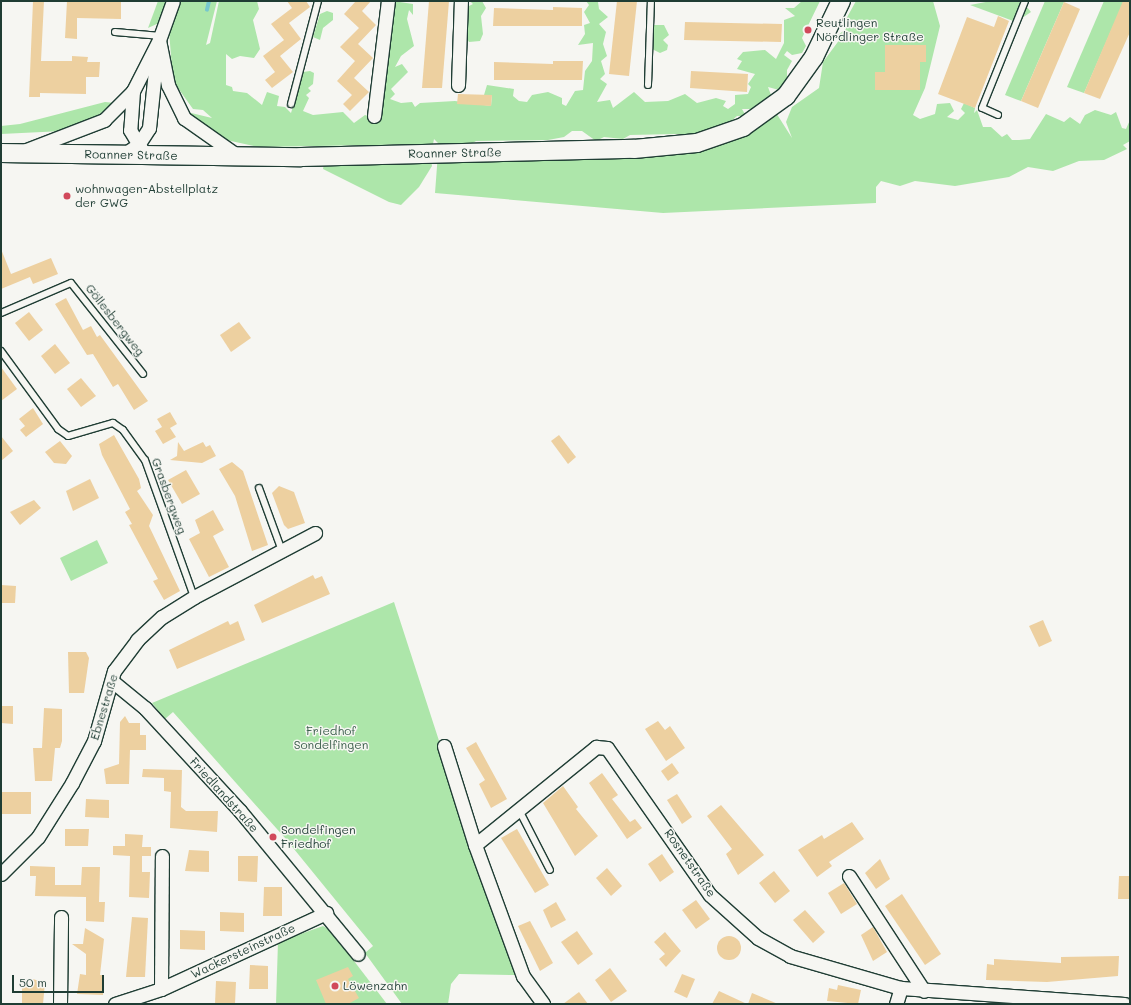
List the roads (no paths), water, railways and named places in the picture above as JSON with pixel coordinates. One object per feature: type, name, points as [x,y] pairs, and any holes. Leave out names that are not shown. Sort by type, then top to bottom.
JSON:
[{"type":"street","points":[[9,153],[104,120],[133,91],[160,38],[172,1]]},
{"type":"street","points":[[374,116],[388,1]]},
{"type":"street","points":[[458,85],[461,1]]},
{"type":"street","name":"Roanner Straße","points":[[9,153],[123,155],[143,150],[239,156],[634,149],[712,139],[759,118],[786,96],[814,57],[841,1]]},
{"type":"street","points":[[143,150],[149,128],[160,38]]},
{"type":"street","points":[[160,38],[168,85],[184,118],[239,156]]},
{"type":"street","points":[[133,91],[130,130],[143,150]]},
{"type":"street","name":"Ebnestraße","points":[[1,874],[38,837],[72,783],[94,741],[114,671],[137,640],[162,617],[194,597],[315,533]]},
{"type":"street","name":"Friedlandstraße","points":[[112,681],[145,708],[191,758],[326,913],[358,954]]},
{"type":"street","points":[[444,746],[475,845],[523,976],[543,1004]]},
{"type":"street","name":"Rosnetstraße","points":[[475,845],[520,812],[596,747],[608,748],[710,895],[758,938],[790,956],[901,988]]},
{"type":"street","points":[[160,989],[162,856]]},
{"type":"street","points":[[849,876],[924,990]]},
{"type":"street","name":"Wackersteinstraße","points":[[116,1004],[160,989],[326,913]]},
{"type":"street","points":[[60,1004],[61,917]]},
{"type":"street","points":[[896,1004],[901,988],[1124,1004]]},
{"type":"lane","points":[[291,104],[318,1]]},
{"type":"lane","points":[[648,85],[652,1]]},
{"type":"lane","points":[[998,115],[982,108],[1025,1]]},
{"type":"lane","points":[[115,32],[160,38]]},
{"type":"lane","name":"Göllesbergweg","points":[[1,313],[72,283],[143,374]]},
{"type":"lane","name":"Grasbergweg","points":[[1,351],[58,429],[68,436],[113,423],[123,430],[145,460],[194,597]]},
{"type":"lane","points":[[259,488],[282,551]]},
{"type":"lane","points":[[520,812],[550,870]]},
{"type":"waterway","points":[[207,10],[209,1]]},
{"type":"place","name":"Reutlingen Nördlinger Straße","points":[[808,30]]},
{"type":"place","name":"wohnwagen-Abstellplatz der GWG","points":[[67,196]]},
{"type":"place","name":"Sondelfingen Friedhof","points":[[273,837]]},
{"type":"place","name":"Löwenzahn","points":[[335,986]]},
{"type":"park label","name":"Friedhof Sondelfingen","points":[[331,738]]}]
